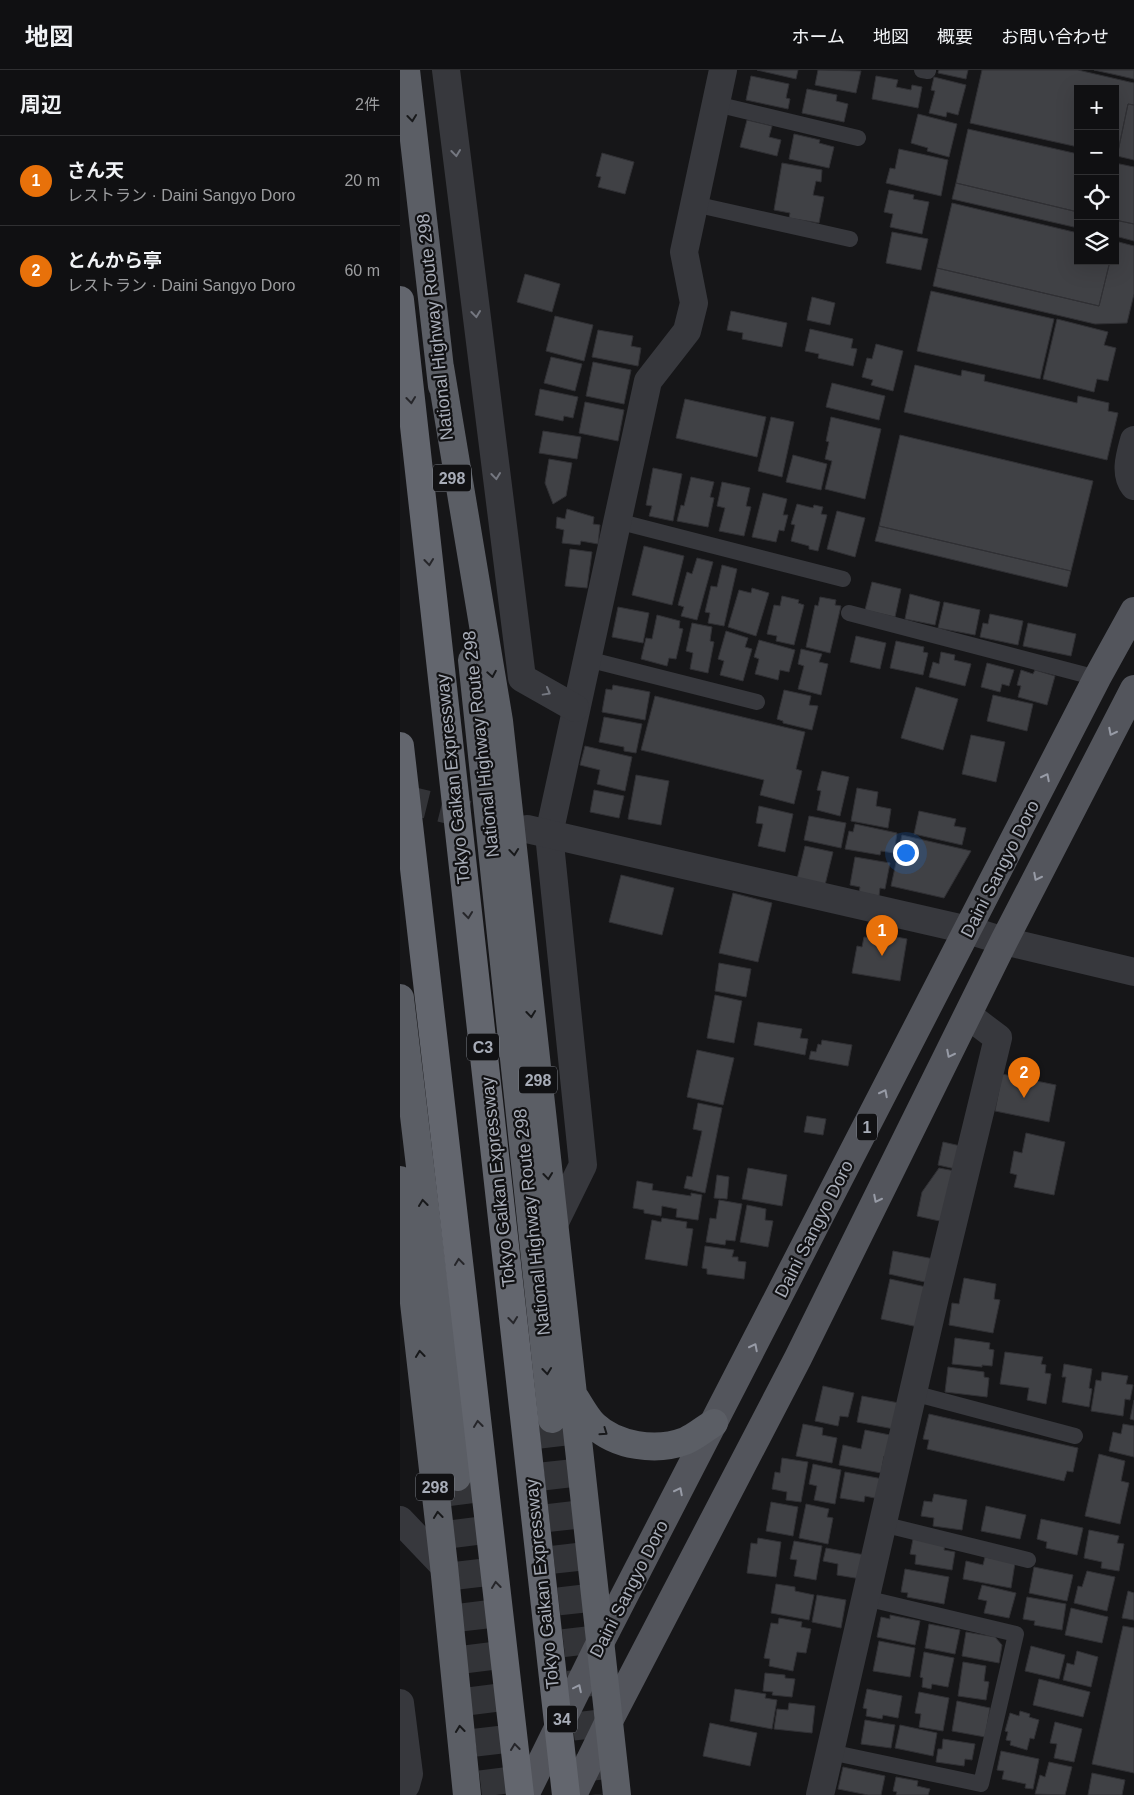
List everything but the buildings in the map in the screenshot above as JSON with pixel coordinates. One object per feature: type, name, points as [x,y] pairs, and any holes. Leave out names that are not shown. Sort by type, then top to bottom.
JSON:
[{"type":"highway","name":"National Highway Route 298","points":[[406,70],[440,367],[552,1419]]},
{"type":"highway","name":"Tokyo Gaikan Expressway","points":[[400,300],[566,1795]]},
{"type":"highway","name":"298","points":[[440,367],[499,721],[617,1795]]},
{"type":"highway","points":[[400,746],[520,1795]]},
{"type":"highway","name":"298","points":[[400,998],[457,1477]]},
{"type":"highway","name":"298","points":[[400,1180],[444,1566],[467,1795]]},
{"type":"highway","points":[[573,1395],[593,1424],[616,1440],[638,1445],[663,1445],[685,1441],[714,1423]]},
{"type":"main road","name":"Daini Sangyo Doro","points":[[525,1795],[600,1643],[1097,678],[1134,610]]},
{"type":"main road","name":"Daini Sangyo Doro","points":[[574,1795],[609,1721],[798,1358],[1004,941],[1134,689]]},
{"type":"street","points":[[446,70],[522,678],[575,708]]},
{"type":"street","points":[[553,1226],[583,1165],[538,832],[575,708],[587,660],[648,381],[687,331],[692,313],[694,303],[684,252],[723,70]]},
{"type":"street","points":[[1134,440],[1129,461],[1129,479],[1134,486]]},
{"type":"street","points":[[538,832],[968,930],[1004,941],[1134,972]]},
{"type":"street","points":[[820,1795],[912,1393],[998,1038],[968,1016]]},
{"type":"street","points":[[400,1520],[444,1566]]},
{"type":"street","points":[[400,1703],[409,1774],[406,1785],[400,1794]]},
{"type":"lane","points":[[716,104],[858,138]]},
{"type":"lane","points":[[694,204],[850,239]]},
{"type":"lane","points":[[617,521],[843,579]]},
{"type":"lane","points":[[849,614],[1097,678]]},
{"type":"lane","points":[[587,660],[757,702]]},
{"type":"lane","points":[[912,1393],[1075,1436]]},
{"type":"lane","points":[[882,1524],[1028,1560]]},
{"type":"lane","points":[[830,1752],[982,1784],[1016,1634],[865,1598]]},
{"type":"tunnel","points":[[400,798],[510,825]]},
{"type":"tunnel","points":[[552,1419],[595,1795]]},
{"type":"tunnel","points":[[457,1477],[496,1795]]},
{"type":"place","name":"さん天","points":[[882,956]]},
{"type":"place","name":"とんから亭","points":[[1024,1098]]}]
